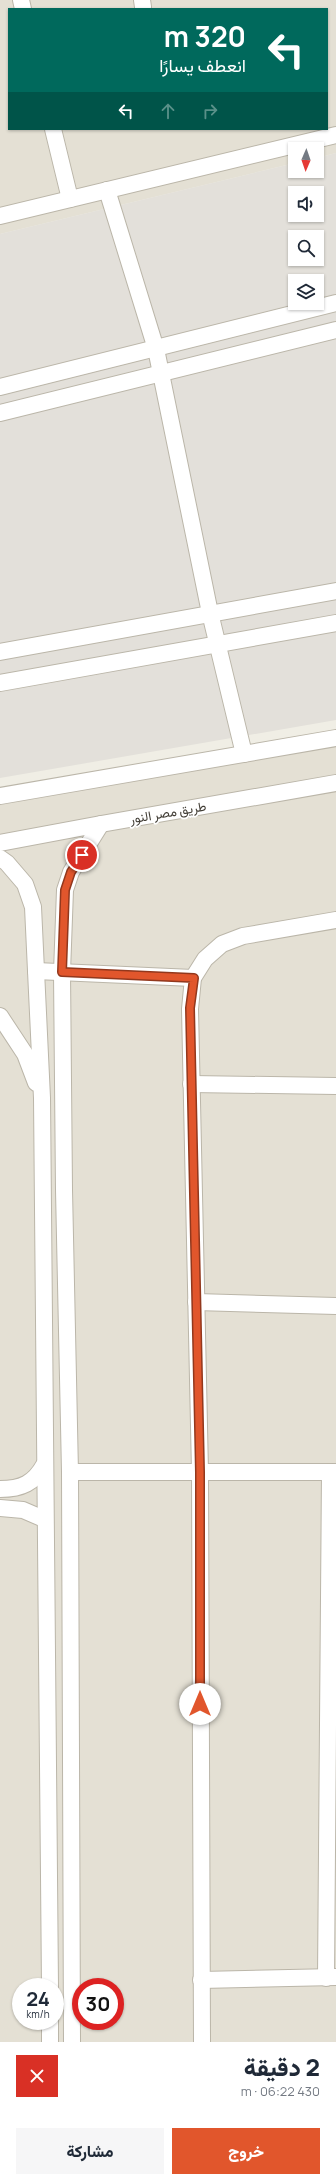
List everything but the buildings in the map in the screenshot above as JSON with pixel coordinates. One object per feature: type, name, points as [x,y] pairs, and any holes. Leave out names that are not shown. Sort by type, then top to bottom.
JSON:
[{"type":"street","points":[[53,130],[70,199]]},
{"type":"street","points":[[0,216],[336,135]]},
{"type":"street","points":[[107,190],[156,349],[210,613],[244,754]]},
{"type":"street","points":[[0,387],[336,303]]},
{"type":"street","points":[[0,413],[336,330]]},
{"type":"street","points":[[0,652],[210,613],[336,592]]},
{"type":"street","points":[[0,683],[336,623]]},
{"type":"street","points":[[0,796],[336,738]]},
{"type":"street","name":"طريق مصر النور","points":[[0,843],[336,783]]},
{"type":"street","points":[[72,2042],[70,1472],[62,972],[65,890],[71,872],[101,824]]},
{"type":"street","points":[[0,858],[7,863],[25,884],[33,907],[42,1098],[44,1519],[49,1798],[50,1978]]},
{"type":"street","points":[[202,2042],[200,1472],[190,1008],[194,978],[205,959],[222,944],[243,936],[336,920]]},
{"type":"street","points":[[36,971],[194,978]]},
{"type":"street","points":[[0,1016],[25,1054],[42,1098]]},
{"type":"street","points":[[191,1084],[336,1086]]},
{"type":"street","points":[[43,1228],[65,1228]]},
{"type":"street","points":[[196,1302],[336,1306]]},
{"type":"street","points":[[0,1489],[16,1487],[37,1478],[44,1465]]},
{"type":"street","points":[[70,1472],[333,1472],[331,1978],[201,1980]]},
{"type":"street","points":[[0,1508],[23,1510],[44,1519]]},
{"type":"street","points":[[49,1798],[72,1797]]},
{"type":"street","points":[[50,2030],[50,2042]]},
{"type":"shaded area","points":[[0,0],[336,0],[336,153],[324,156],[324,142],[288,142],[288,165],[0,234]]},
{"type":"shaded area","points":[[336,153],[336,720],[0,778],[0,234],[288,165],[288,178],[324,178],[324,156]]},
{"type":"shaded area","points":[[336,744],[336,2042],[0,2042],[0,803]]},
{"type":"route","points":[[82,855],[71,872],[65,890],[62,972],[194,978],[190,1008],[200,1472],[200,1704]]}]
